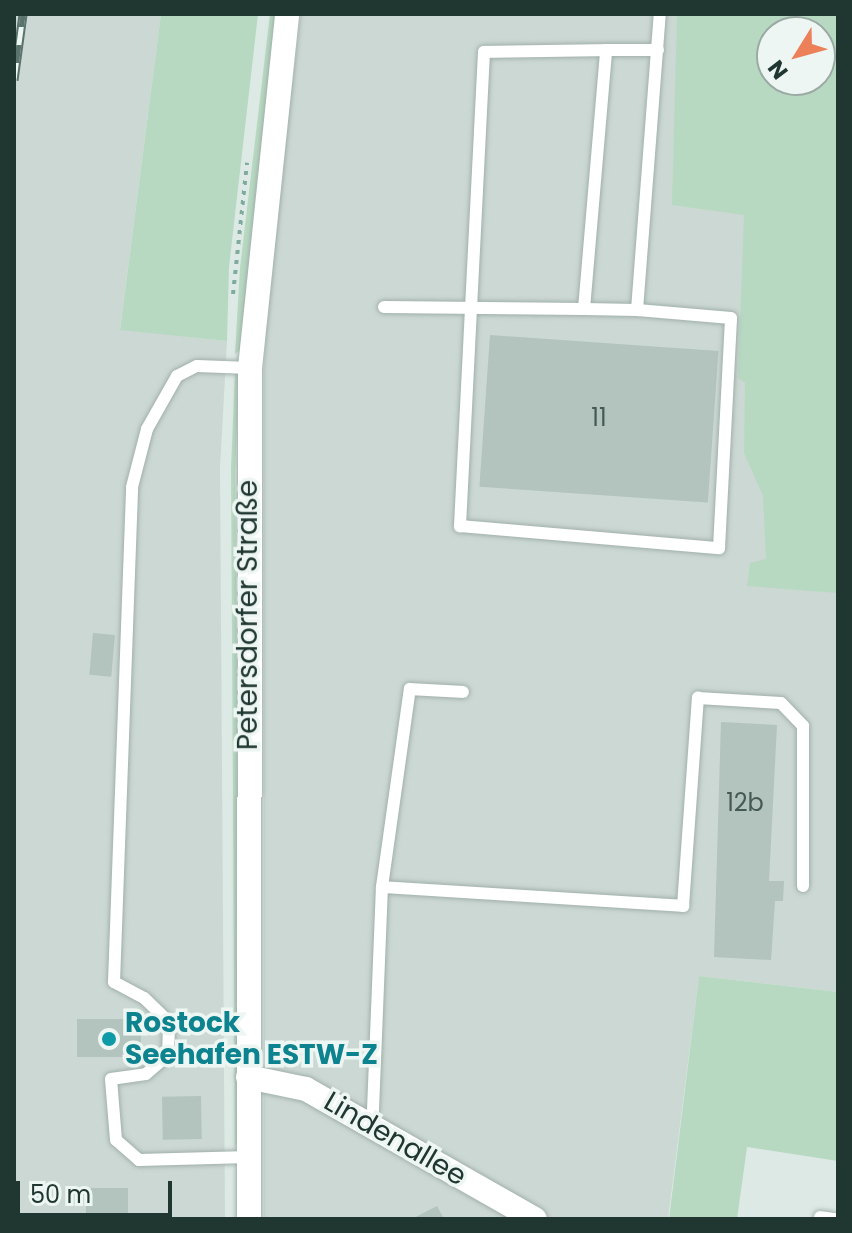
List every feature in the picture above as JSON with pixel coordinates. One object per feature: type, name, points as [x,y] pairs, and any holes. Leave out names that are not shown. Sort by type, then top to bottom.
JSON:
[{"type":"street","name":"Petersdorfer Straße","points":[[249,1219],[250,368],[267,161],[287,14]]},
{"type":"street","name":"Lindenallee","points":[[248,1077],[306,1089],[535,1219]]},
{"type":"lane","points":[[637,310],[660,14]]},
{"type":"lane","points":[[584,309],[606,50]]},
{"type":"lane","points":[[384,307],[471,308],[584,309],[637,310],[731,318],[719,548],[460,526],[471,308],[484,52],[658,50]]},
{"type":"lane","points":[[249,1157],[139,1160],[116,1140],[111,1079],[146,1074],[168,1055],[169,1022],[144,998],[114,982],[132,487],[147,429],[177,376],[197,366],[250,368]]},
{"type":"lane","points":[[367,1124],[373,1110],[382,887],[410,689],[463,692]]},
{"type":"lane","points":[[382,887],[683,906],[698,698],[781,703],[803,726],[803,886]]},
{"type":"lane","points":[[820,1217],[835,1219]]},
{"type":"shaded area","points":[[14,14],[161,14],[120,329],[227,341],[220,468],[225,1219],[14,1219]]},
{"type":"shaded area","points":[[301,14],[838,14],[838,992],[699,976],[668,1219],[264,1219],[264,368],[270,260]]},
{"type":"green space","points":[[161,14],[258,14],[229,267],[227,341],[120,330]]},
{"type":"green space","points":[[270,14],[278,14],[240,350],[235,354],[240,268]]},
{"type":"green space","points":[[677,14],[838,14],[838,593],[747,586],[750,563],[766,559],[763,496],[744,453],[745,383],[738,378],[744,215],[672,205]]},
{"type":"green space","points":[[235,371],[239,374],[235,472],[241,1136],[235,1146],[231,468]]},
{"type":"green space","points":[[699,976],[838,992],[838,1161],[747,1147],[737,1219],[669,1219]]},
{"type":"building","points":[[490,335],[718,351],[708,503],[479,487]]},
{"type":"building","points":[[93,633],[115,635],[111,677],[89,675]]},
{"type":"building","points":[[721,722],[777,725],[769,881],[784,881],[783,901],[775,901],[771,960],[714,957]]},
{"type":"building","name":"Rostock Seehafen ESTW-Z","points":[[77,1019],[141,1019],[141,1057],[77,1057]]},
{"type":"building","points":[[201,1096],[202,1139],[163,1140],[162,1097]]},
{"type":"building","points":[[86,1188],[128,1188],[128,1219],[86,1219]]},
{"type":"building","points":[[437,1206],[444,1219],[412,1219]]},
{"type":"railway","points":[[14,80],[23,14]]},
{"type":"place","name":"Rostock Seehafen ESTW-Z","points":[[109,1039]]}]
